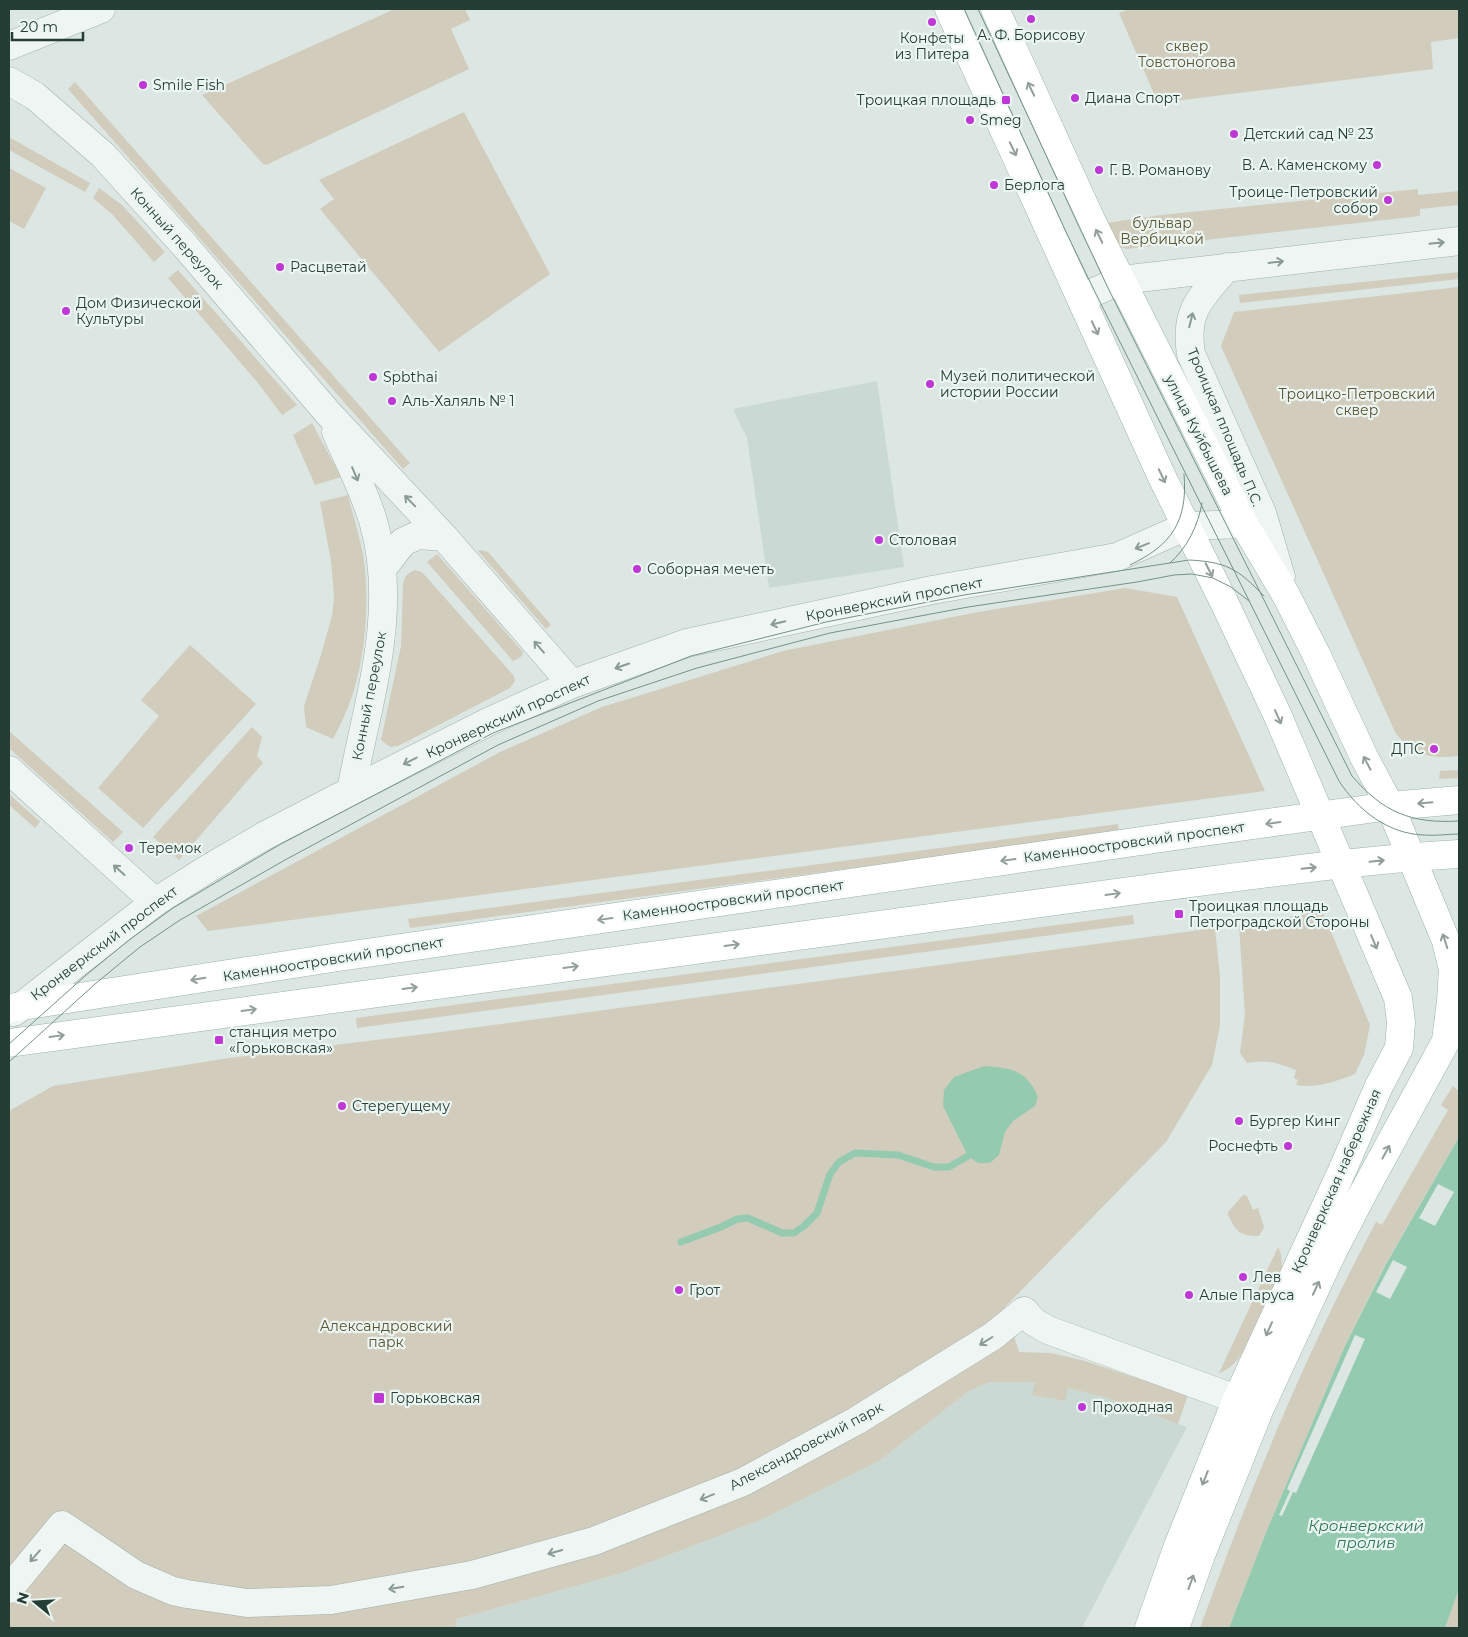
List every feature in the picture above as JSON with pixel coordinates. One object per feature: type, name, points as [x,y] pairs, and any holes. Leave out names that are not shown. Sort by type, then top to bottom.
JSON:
[{"type":"main road","points":[[949,9],[1158,468],[1269,696],[1321,816]]},
{"type":"main road","name":"улица Куйбышева","points":[[995,9],[1091,220],[1244,524],[1286,595],[1316,654],[1364,757],[1390,806],[1411,857]]},
{"type":"main road","name":"Каменноостровский проспект","points":[[12,1010],[332,958],[1390,806],[1459,800]]},
{"type":"main road","name":"Кронверкская набережная","points":[[1175,1628],[1201,1556],[1249,1404],[1341,1173],[1379,1086],[1399,1048],[1401,1022],[1398,998],[1321,816]]},
{"type":"main road","points":[[9,1043],[1136,890],[1342,864],[1459,854]]},
{"type":"main road","name":"Кронверкская набережная","points":[[1149,1628],[1178,1546],[1249,1404],[1453,1031],[1451,1001],[1453,969],[1446,941],[1411,857]]},
{"type":"street","points":[[9,46],[101,9]]},
{"type":"street","name":"Конный переулок","points":[[9,81],[35,96],[103,155],[186,247],[328,413],[444,537],[572,684]]},
{"type":"street","points":[[1081,298],[1121,280],[1459,241]]},
{"type":"street","name":"Троицкая площадь П.С.","points":[[1227,268],[1194,308],[1189,322],[1190,354],[1262,513],[1286,595]]},
{"type":"street","name":"Конный переулок","points":[[328,413],[374,524],[382,569],[384,613],[380,650],[351,792]]},
{"type":"street","name":"Кронверкский проспект","points":[[12,1010],[155,902],[264,836],[488,722],[572,684],[687,643],[932,590],[1117,557],[1187,526],[1244,524]]},
{"type":"street","points":[[382,569],[403,542],[418,535],[444,537]]},
{"type":"street","points":[[9,770],[155,902]]},
{"type":"street","name":"Александровский парк","points":[[9,1589],[62,1525],[136,1575],[163,1587],[187,1594],[247,1602],[331,1600],[472,1575],[594,1541],[744,1482],[856,1421],[993,1336],[1024,1311],[1034,1322],[1048,1330],[1249,1404]]},
{"type":"shaded area","points":[[877,381],[904,567],[769,588],[747,438],[733,409]]},
{"type":"shaded area","points":[[990,1382],[1036,1382],[1032,1395],[1064,1401],[1068,1388],[1104,1397],[1187,1427],[1082,1628],[455,1628],[457,1619],[622,1573],[763,1519],[879,1461],[969,1391]]},
{"type":"green space","points":[[395,9],[465,9],[470,20],[451,29],[469,69],[266,165],[262,163],[202,95]]},
{"type":"green space","name":"сквер Товстоногова","points":[[1130,9],[1459,9],[1459,38],[1431,42],[1433,69],[1158,103],[1119,13]]},
{"type":"green space","points":[[75,82],[410,463],[403,469],[68,89]]},
{"type":"green space","points":[[464,112],[550,274],[439,352],[320,209],[334,199],[319,180]]},
{"type":"green space","points":[[9,137],[90,183],[85,192],[9,150]]},
{"type":"green space","points":[[9,168],[46,188],[24,229],[9,221]]},
{"type":"green space","points":[[99,188],[122,205],[165,252],[154,262],[112,214],[93,198]]},
{"type":"green space","name":"бульвар Вербицкой","points":[[1418,189],[1418,195],[1459,191],[1459,205],[1420,209],[1420,216],[1126,249],[1117,245],[1106,223],[1161,215]]},
{"type":"green space","points":[[178,270],[297,405],[282,415],[258,383],[168,278]]},
{"type":"green space","points":[[1459,272],[1459,279],[1240,303],[1239,295]]},
{"type":"green space","name":"Троицко-Петровский сквер","points":[[1459,287],[1459,756],[1440,757],[1416,751],[1408,746],[1395,732],[1221,346],[1234,312]]},
{"type":"green space","points":[[312,423],[341,477],[315,485],[293,435]]},
{"type":"green space","points":[[348,495],[363,554],[366,587],[366,623],[354,690],[345,715],[333,739],[306,727],[304,706],[332,616],[334,597],[331,561],[320,502]]},
{"type":"green space","points":[[478,551],[488,552],[551,625],[546,629]]},
{"type":"green space","points":[[437,554],[523,652],[522,656],[513,661],[427,562]]},
{"type":"green space","points":[[415,570],[422,572],[514,676],[515,681],[510,688],[398,746],[390,747],[381,740],[401,646],[403,584],[407,575]]},
{"type":"green space","points":[[1125,588],[1177,597],[1265,791],[208,931],[196,916],[500,752],[602,707],[783,651],[973,613]]},
{"type":"green space","points":[[190,645],[256,704],[143,828],[98,788],[159,716],[141,700]]},
{"type":"green space","points":[[252,727],[262,737],[257,756],[263,763],[179,860],[153,837]]},
{"type":"green space","points":[[9,731],[123,832],[113,842],[9,748]]},
{"type":"green space","points":[[1459,770],[1459,778],[1439,779],[1440,771]]},
{"type":"green space","points":[[9,794],[40,822],[35,828],[9,805]]},
{"type":"green space","points":[[1118,824],[1119,832],[410,928],[408,919]]},
{"type":"green space","points":[[1309,913],[1324,915],[1370,1025],[1364,1055],[1355,1074],[1326,1084],[1303,1086],[1296,1085],[1298,1080],[1294,1078],[1296,1070],[1272,1062],[1247,1063],[1240,1053],[1245,1014],[1239,926]]},
{"type":"green space","points":[[1133,915],[1134,924],[357,1028],[356,1018]]},
{"type":"green space","name":"Александровский парк","points":[[1215,928],[1220,976],[1220,1025],[1212,1065],[1166,1142],[1005,1307],[1019,1352],[1051,1353],[1085,1361],[1188,1395],[1178,1424],[1104,1397],[1068,1388],[1065,1401],[1032,1395],[1035,1382],[990,1382],[969,1391],[879,1461],[763,1519],[622,1573],[457,1619],[455,1628],[9,1628],[9,1111],[53,1086],[229,1058],[441,1032]]},
{"type":"green space","points":[[1453,1086],[1459,1091],[1459,1137],[1386,1263],[1344,1348],[1267,1530],[1229,1628],[1200,1628],[1259,1473],[1326,1321],[1376,1222],[1382,1225],[1448,1110],[1441,1105]]},
{"type":"green space","points":[[1243,1195],[1247,1196],[1253,1210],[1258,1208],[1264,1227],[1259,1236],[1239,1232],[1228,1215],[1228,1212]]},
{"type":"green space","points":[[1278,1247],[1281,1254],[1282,1268],[1242,1353],[1232,1365],[1219,1373]]},
{"type":"green space","points":[[1459,1589],[1459,1628],[1445,1628]]},
{"type":"water","points":[[984,1066],[1017,1072],[1029,1081],[1038,1097],[1035,1106],[1013,1121],[1005,1132],[999,1155],[990,1163],[978,1163],[968,1156],[943,1106],[944,1090],[954,1077]]},
{"type":"water","name":"Кронверкский пролив","points":[[1459,1137],[1459,1589],[1445,1628],[1229,1628],[1267,1530],[1344,1348],[1386,1264]]},
{"type":"pier","points":[[1438,1184],[1454,1192],[1435,1226],[1419,1218]]},
{"type":"pier","points":[[1393,1260],[1407,1267],[1390,1299],[1376,1292]]},
{"type":"pier","points":[[1355,1335],[1365,1339],[1296,1493],[1293,1492],[1282,1516],[1279,1515],[1290,1491],[1287,1489]]},
{"type":"waterway","points":[[681,1242],[737,1219],[748,1218],[782,1233],[794,1233],[817,1213],[830,1174],[839,1162],[855,1153],[898,1155],[934,1167],[949,1167],[968,1156]]},
{"type":"tram line","points":[[964,9],[1095,292],[1339,781],[1355,802],[1375,819],[1386,825],[1411,834],[1459,834]]},
{"type":"tram line","points":[[978,9],[1107,286],[1352,776],[1375,799],[1399,813],[1412,818],[1426,820],[1459,821]]},
{"type":"tram line","points":[[1130,565],[1157,549],[1174,530],[1180,518],[1183,505],[1185,491],[1184,474]]},
{"type":"tram line","points":[[1170,563],[1182,551],[1191,536],[1198,520],[1202,503]]},
{"type":"tram line","points":[[9,1044],[85,976],[129,940],[173,908],[279,845],[493,733],[691,656],[826,622],[964,595],[1189,560],[1223,565],[1247,579],[1264,596]]},
{"type":"tram line","points":[[9,1062],[95,984],[140,947],[180,920],[285,860],[498,745],[598,701],[697,668],[830,633],[968,607],[1174,575],[1192,574],[1213,578],[1231,587],[1249,601]]},
{"type":"place","name":"А. Ф. Борисову","points":[[1031,19]]},
{"type":"place","name":"Конфеты из Питера","points":[[932,22]]},
{"type":"place","name":"Smile Fish","points":[[143,85]]},
{"type":"place","name":"Диана Спорт","points":[[1075,98]]},
{"type":"place","name":"Троицкая площадь","points":[[1006,100]]},
{"type":"place","name":"Smeg","points":[[970,120]]},
{"type":"place","name":"Детский сад № 23","points":[[1234,134]]},
{"type":"place","name":"В. А. Каменскому","points":[[1377,165]]},
{"type":"place","name":"Г. В. Романову","points":[[1099,170]]},
{"type":"place","name":"Берлога","points":[[994,185]]},
{"type":"place","name":"Троице-Петровский собор","points":[[1388,200]]},
{"type":"place","name":"Расцветай","points":[[280,267]]},
{"type":"place","name":"Дом Физической Культуры","points":[[66,311]]},
{"type":"place","name":"Spbthai","points":[[373,377]]},
{"type":"place","name":"Музей политической истории России","points":[[930,384]]},
{"type":"place","name":"Аль-Халяль № 1","points":[[392,401]]},
{"type":"place","name":"Столовая","points":[[879,540]]},
{"type":"place","name":"Соборная мечеть","points":[[637,569]]},
{"type":"place","name":"ДПС","points":[[1434,749]]},
{"type":"place","name":"Теремок","points":[[129,848]]},
{"type":"place","name":"Троицкая площадь Петроградской Стороны","points":[[1179,914]]},
{"type":"place","name":"станция метро «Горьковская»","points":[[219,1040]]},
{"type":"place","name":"Стерегущему","points":[[342,1106]]},
{"type":"place","name":"Бургер Кинг","points":[[1239,1121]]},
{"type":"place","name":"Роснефть","points":[[1288,1146]]},
{"type":"place","name":"Лев","points":[[1243,1277]]},
{"type":"place","name":"Грот","points":[[679,1290]]},
{"type":"place","name":"Алые Паруса","points":[[1189,1295]]},
{"type":"place","name":"Горьковская","points":[[379,1398]]},
{"type":"place","name":"Проходная","points":[[1082,1407]]}]
